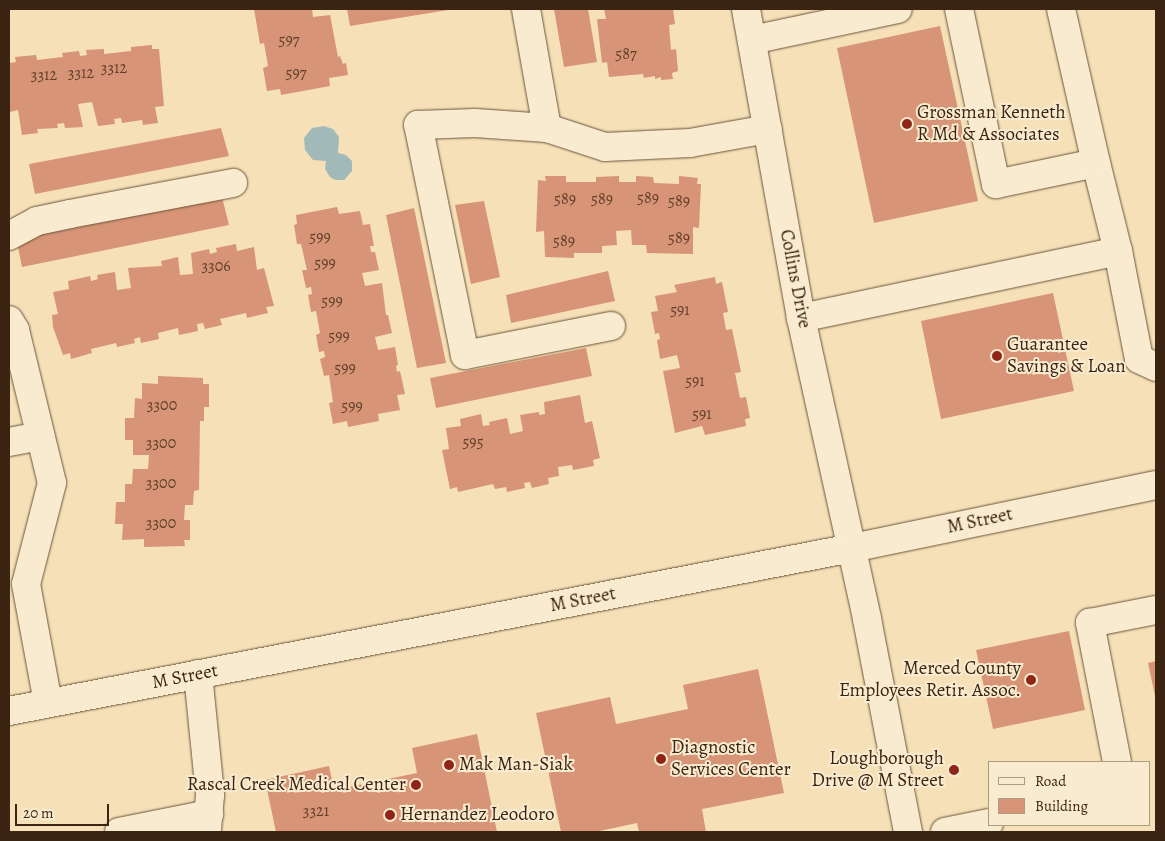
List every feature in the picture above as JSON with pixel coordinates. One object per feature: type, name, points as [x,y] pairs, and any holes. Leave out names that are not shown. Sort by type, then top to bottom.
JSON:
[{"type":"street","points":[[526,9],[547,128]]},
{"type":"street","name":"Collins Drive","points":[[746,9],[801,318],[852,548],[908,832]]},
{"type":"street","points":[[752,40],[898,9]]},
{"type":"street","points":[[959,9],[996,184],[1096,163]]},
{"type":"street","points":[[1061,9],[1118,251],[1139,359],[1156,367]]},
{"type":"street","points":[[611,326],[465,355],[418,125],[475,123],[547,128],[605,147],[690,142],[768,129]]},
{"type":"street","points":[[9,236],[37,221],[232,183]]},
{"type":"street","points":[[801,318],[1118,251]]},
{"type":"street","points":[[9,320],[15,330],[52,483],[26,584],[48,703]]},
{"type":"street","points":[[9,442],[40,436]]},
{"type":"street","name":"M Street","points":[[9,711],[852,548],[1156,485]]},
{"type":"street","points":[[1117,761],[1090,623],[1156,610]]},
{"type":"street","points":[[119,832],[208,823],[210,796],[206,736],[198,674]]},
{"type":"street","points":[[945,832],[988,823]]},
{"type":"water","points":[[324,126],[333,129],[339,137],[338,153],[346,155],[352,161],[352,171],[344,180],[335,180],[330,177],[325,169],[326,161],[313,160],[305,150],[304,138],[312,128]]},
{"type":"building","points":[[254,9],[312,9],[313,17],[330,15],[338,57],[340,56],[343,64],[346,63],[348,75],[329,78],[330,86],[281,95],[280,89],[267,91],[263,68],[268,66],[264,43],[260,44]]},
{"type":"building","points":[[347,9],[447,9],[448,10],[350,26]]},
{"type":"building","points":[[554,9],[588,9],[597,62],[564,67]]},
{"type":"building","points":[[604,9],[673,9],[675,24],[669,25],[671,50],[676,49],[678,71],[672,73],[673,79],[661,80],[661,77],[655,79],[655,76],[644,78],[643,74],[609,77],[607,62],[602,63],[597,19],[606,19]]},
{"type":"building","name":"Grossman Kenneth R Md & Associates","points":[[940,26],[978,201],[874,223],[837,48]]},
{"type":"building","points":[[152,45],[152,49],[159,49],[164,106],[155,107],[158,123],[143,125],[142,120],[122,123],[121,118],[114,119],[115,124],[98,126],[92,102],[78,104],[83,127],[65,128],[64,123],[57,124],[58,128],[37,129],[38,133],[22,135],[18,110],[10,112],[9,103],[9,63],[16,62],[15,57],[36,55],[37,60],[63,57],[62,53],[79,51],[80,56],[87,55],[86,50],[104,49],[104,54],[131,51],[131,47]]},
{"type":"building","points":[[221,128],[229,156],[35,194],[29,164]]},
{"type":"building","points":[[545,176],[566,176],[566,182],[596,182],[596,177],[619,176],[619,182],[636,182],[636,176],[653,177],[654,183],[679,184],[679,176],[698,178],[697,184],[701,184],[699,228],[693,227],[693,254],[647,253],[646,245],[632,245],[631,230],[616,231],[617,245],[602,246],[602,253],[574,253],[574,258],[545,257],[544,231],[536,232],[538,180],[546,181]]},
{"type":"building","points":[[222,197],[229,225],[22,267],[16,237]]},
{"type":"building","points":[[484,201],[500,277],[471,284],[455,205]]},
{"type":"building","points":[[337,207],[339,214],[360,211],[363,225],[370,224],[374,246],[370,246],[371,252],[375,252],[379,270],[362,273],[365,286],[382,283],[386,315],[388,315],[392,333],[375,337],[378,350],[395,347],[398,365],[396,366],[397,372],[400,371],[405,394],[397,395],[400,410],[378,414],[379,421],[348,427],[347,421],[333,424],[329,403],[333,402],[329,375],[324,376],[320,359],[325,357],[324,351],[319,352],[316,335],[320,333],[316,311],[311,312],[308,295],[312,294],[311,287],[306,288],[302,270],[307,270],[301,244],[297,244],[294,225],[297,224],[296,215]]},
{"type":"building","points":[[414,208],[446,363],[417,368],[386,215]]},
{"type":"building","points":[[236,244],[237,251],[254,247],[257,270],[264,268],[274,306],[266,307],[268,313],[247,318],[246,313],[220,319],[222,325],[205,329],[203,323],[197,324],[198,331],[179,335],[178,328],[158,333],[159,339],[141,343],[140,337],[134,339],[135,343],[117,347],[116,343],[91,349],[92,353],[71,359],[70,353],[63,355],[53,327],[52,315],[58,314],[53,292],[69,289],[68,281],[90,276],[91,281],[98,279],[97,275],[115,272],[117,290],[131,288],[128,268],[162,266],[161,261],[178,257],[180,275],[193,274],[191,253],[209,249],[210,254],[217,252],[216,248]]},
{"type":"building","points":[[608,271],[615,301],[511,323],[506,295]]},
{"type":"building","points":[[715,277],[716,284],[722,282],[728,312],[723,313],[726,330],[732,329],[741,372],[735,373],[740,398],[746,397],[750,418],[745,419],[746,426],[705,435],[702,426],[675,433],[663,371],[680,368],[677,355],[660,359],[657,340],[660,339],[659,333],[655,334],[651,312],[658,311],[655,296],[677,292],[674,285]]},
{"type":"building","name":"Guarantee Savings & Loan","points":[[1053,293],[1074,391],[941,419],[921,321]]},
{"type":"building","points":[[586,348],[592,376],[436,408],[430,378]]},
{"type":"building","points":[[158,376],[203,378],[203,384],[209,384],[209,407],[204,407],[204,421],[200,421],[199,490],[194,491],[193,505],[185,505],[184,520],[190,520],[190,540],[184,540],[185,546],[144,547],[144,539],[122,540],[123,524],[115,524],[116,502],[125,502],[125,484],[132,484],[133,469],[148,469],[149,455],[133,455],[133,440],[125,440],[125,418],[134,418],[135,398],[142,399],[142,383],[158,384]]},
{"type":"building","points":[[580,395],[585,423],[592,421],[600,458],[593,460],[594,466],[573,470],[572,465],[558,467],[559,476],[548,478],[549,484],[532,488],[530,482],[524,483],[525,488],[507,492],[506,487],[495,489],[493,484],[458,492],[457,487],[450,489],[442,450],[449,449],[446,428],[461,426],[460,419],[481,414],[483,426],[490,425],[489,422],[507,418],[510,434],[523,431],[520,415],[539,412],[539,415],[545,414],[544,402]]},
{"type":"building","name":"Merced County Employees Retir. Assoc.","points":[[1069,631],[1085,710],[993,729],[976,650]]},
{"type":"building","points":[[1156,661],[1156,696],[1155,696],[1148,663]]},
{"type":"building","name":"Diagnostic Services Center","points":[[758,669],[784,793],[702,809],[706,832],[639,832],[637,823],[595,832],[561,832],[536,713],[610,697],[616,724],[688,709],[683,685]]},
{"type":"building","points":[[477,734],[497,832],[276,832],[265,780],[329,766],[334,790],[417,773],[412,748]]},
{"type":"place","name":"Grossman Kenneth R Md & Associates","points":[[907,124]]},
{"type":"place","name":"Guarantee Savings & Loan","points":[[997,356]]},
{"type":"place","name":"Merced County Employees Retir. Assoc.","points":[[1031,680]]},
{"type":"place","name":"Diagnostic Services Center","points":[[661,759]]},
{"type":"place","name":"Mak Man-Siak","points":[[449,765]]},
{"type":"place","name":"Loughborough Drive @ M Street","points":[[954,770]]},
{"type":"place","name":"Rascal Creek Medical Center","points":[[416,785]]},
{"type":"place","name":"Hernandez Leodoro","points":[[390,815]]}]
